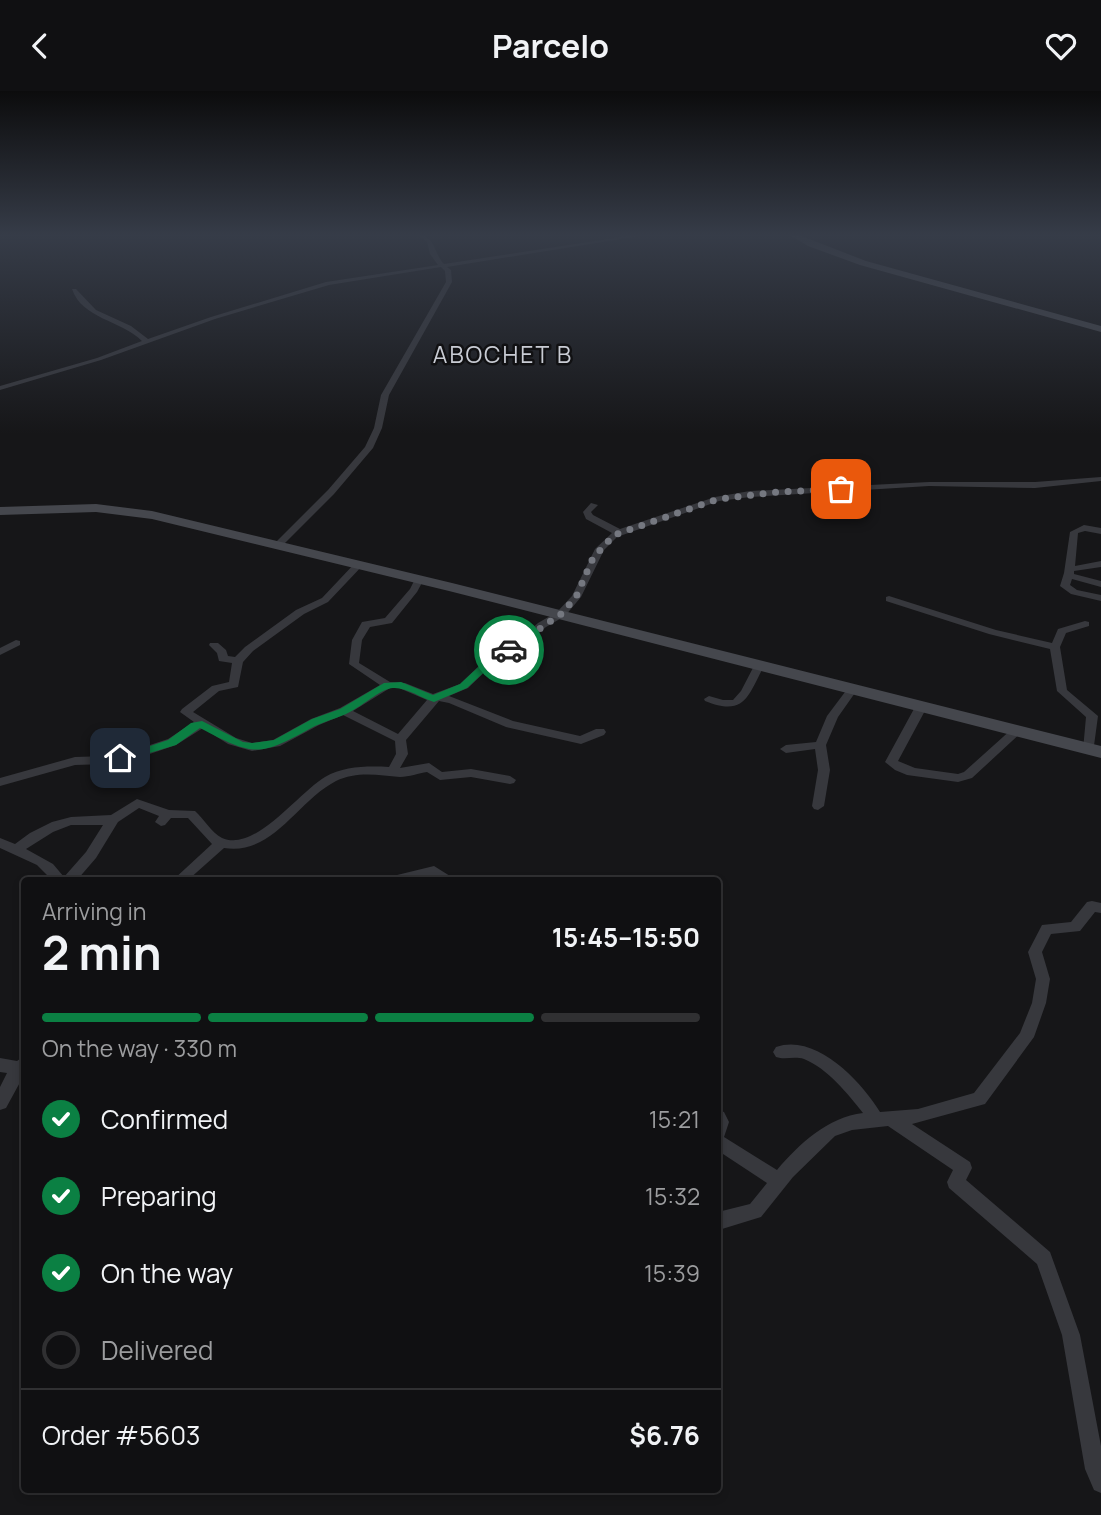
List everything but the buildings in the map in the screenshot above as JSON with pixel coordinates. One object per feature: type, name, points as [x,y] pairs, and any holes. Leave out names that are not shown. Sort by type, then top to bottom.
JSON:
[{"type":"main road","points":[[1002,301],[1101,329]]},
{"type":"main road","points":[[0,511],[110,509],[152,515],[561,614],[1095,751]]},
{"type":"street","points":[[82,301],[99,315],[124,323],[147,342]]},
{"type":"street","points":[[0,388],[267,301]]},
{"type":"street","points":[[279,544],[331,492],[369,448],[378,428],[384,395],[438,301]]},
{"type":"street","points":[[392,771],[401,754],[400,740],[435,698],[464,686],[490,661],[520,644],[542,625],[561,614],[576,597],[593,558],[607,542],[620,533],[718,499],[750,494],[929,484],[1035,485],[1101,479]]},
{"type":"street","points":[[594,505],[587,512],[589,517],[620,533]]},
{"type":"street","points":[[1101,531],[1084,528],[1074,532],[1070,550],[1071,573],[1065,586],[1069,590],[1101,598]]},
{"type":"street","points":[[359,564],[325,600],[300,612],[249,649],[237,661],[234,685],[216,688],[186,712],[232,741],[252,747],[276,743],[315,722],[344,711],[388,685],[401,685],[435,698],[452,699],[510,724],[581,740],[600,732]]},
{"type":"street","points":[[1071,573],[1101,564]]},
{"type":"street","points":[[1071,573],[1101,584]]},
{"type":"street","points":[[388,685],[354,664],[357,640],[366,624],[388,621],[414,590],[419,579]]},
{"type":"street","points":[[890,599],[993,632],[1055,647]]},
{"type":"street","points":[[1085,624],[1062,631],[1055,647],[1062,691],[1092,716],[1095,751]]},
{"type":"street","points":[[0,652],[16,643]]},
{"type":"street","points":[[214,645],[222,652],[223,659],[237,661]]},
{"type":"street","points":[[709,699],[731,705],[742,700],[759,666]]},
{"type":"street","points":[[817,806],[824,770],[820,744],[833,716],[852,690]]},
{"type":"street","points":[[920,707],[891,762],[911,773],[946,773],[958,778],[968,775],[1017,731]]},
{"type":"street","points":[[344,711],[400,740]]},
{"type":"street","points":[[0,782],[75,761],[107,760],[137,754],[172,742],[202,724]]},
{"type":"street","points":[[786,749],[820,744]]},
{"type":"street","points":[[16,850],[46,830],[70,821],[112,821],[123,817],[137,803],[164,818],[191,814],[205,832],[220,843],[238,846],[261,836],[313,790],[330,779],[363,770],[403,773],[429,767],[440,776],[471,773],[510,780]]},
{"type":"street","points":[[72,877],[91,855],[112,821]]},
{"type":"street","points":[[0,843],[39,861],[58,877]]},
{"type":"street","points":[[183,877],[220,843]]},
{"type":"street","points":[[410,877],[434,871],[441,877]]},
{"type":"street","points":[[721,1221],[755,1211],[779,1181],[829,1131],[852,1122],[918,1116],[979,1098],[1026,1037],[1039,1003],[1043,978],[1035,952],[1047,929],[1075,927],[1092,906],[1101,908]]},
{"type":"street","points":[[781,1052],[804,1052],[818,1060],[853,1087],[883,1119],[964,1168],[954,1182],[1044,1258],[1071,1335],[1095,1469],[1101,1483]]},
{"type":"street","points":[[0,1065],[21,1065]]},
{"type":"street","points":[[0,1103],[21,1067]]},
{"type":"street","points":[[721,1142],[779,1181]]},
{"type":"way so far","points":[[509,650],[561,614],[576,597],[593,558],[614,535],[718,499],[750,494],[841,489]]},
{"type":"district","name":"ABOCHET B","points":[[503,355]]},
{"type":"route","points":[[120,758],[158,748],[202,724],[241,745],[252,747],[276,743],[315,722],[337,715],[388,685],[401,685],[434,699],[453,688],[464,686],[490,661],[509,650]]}]
